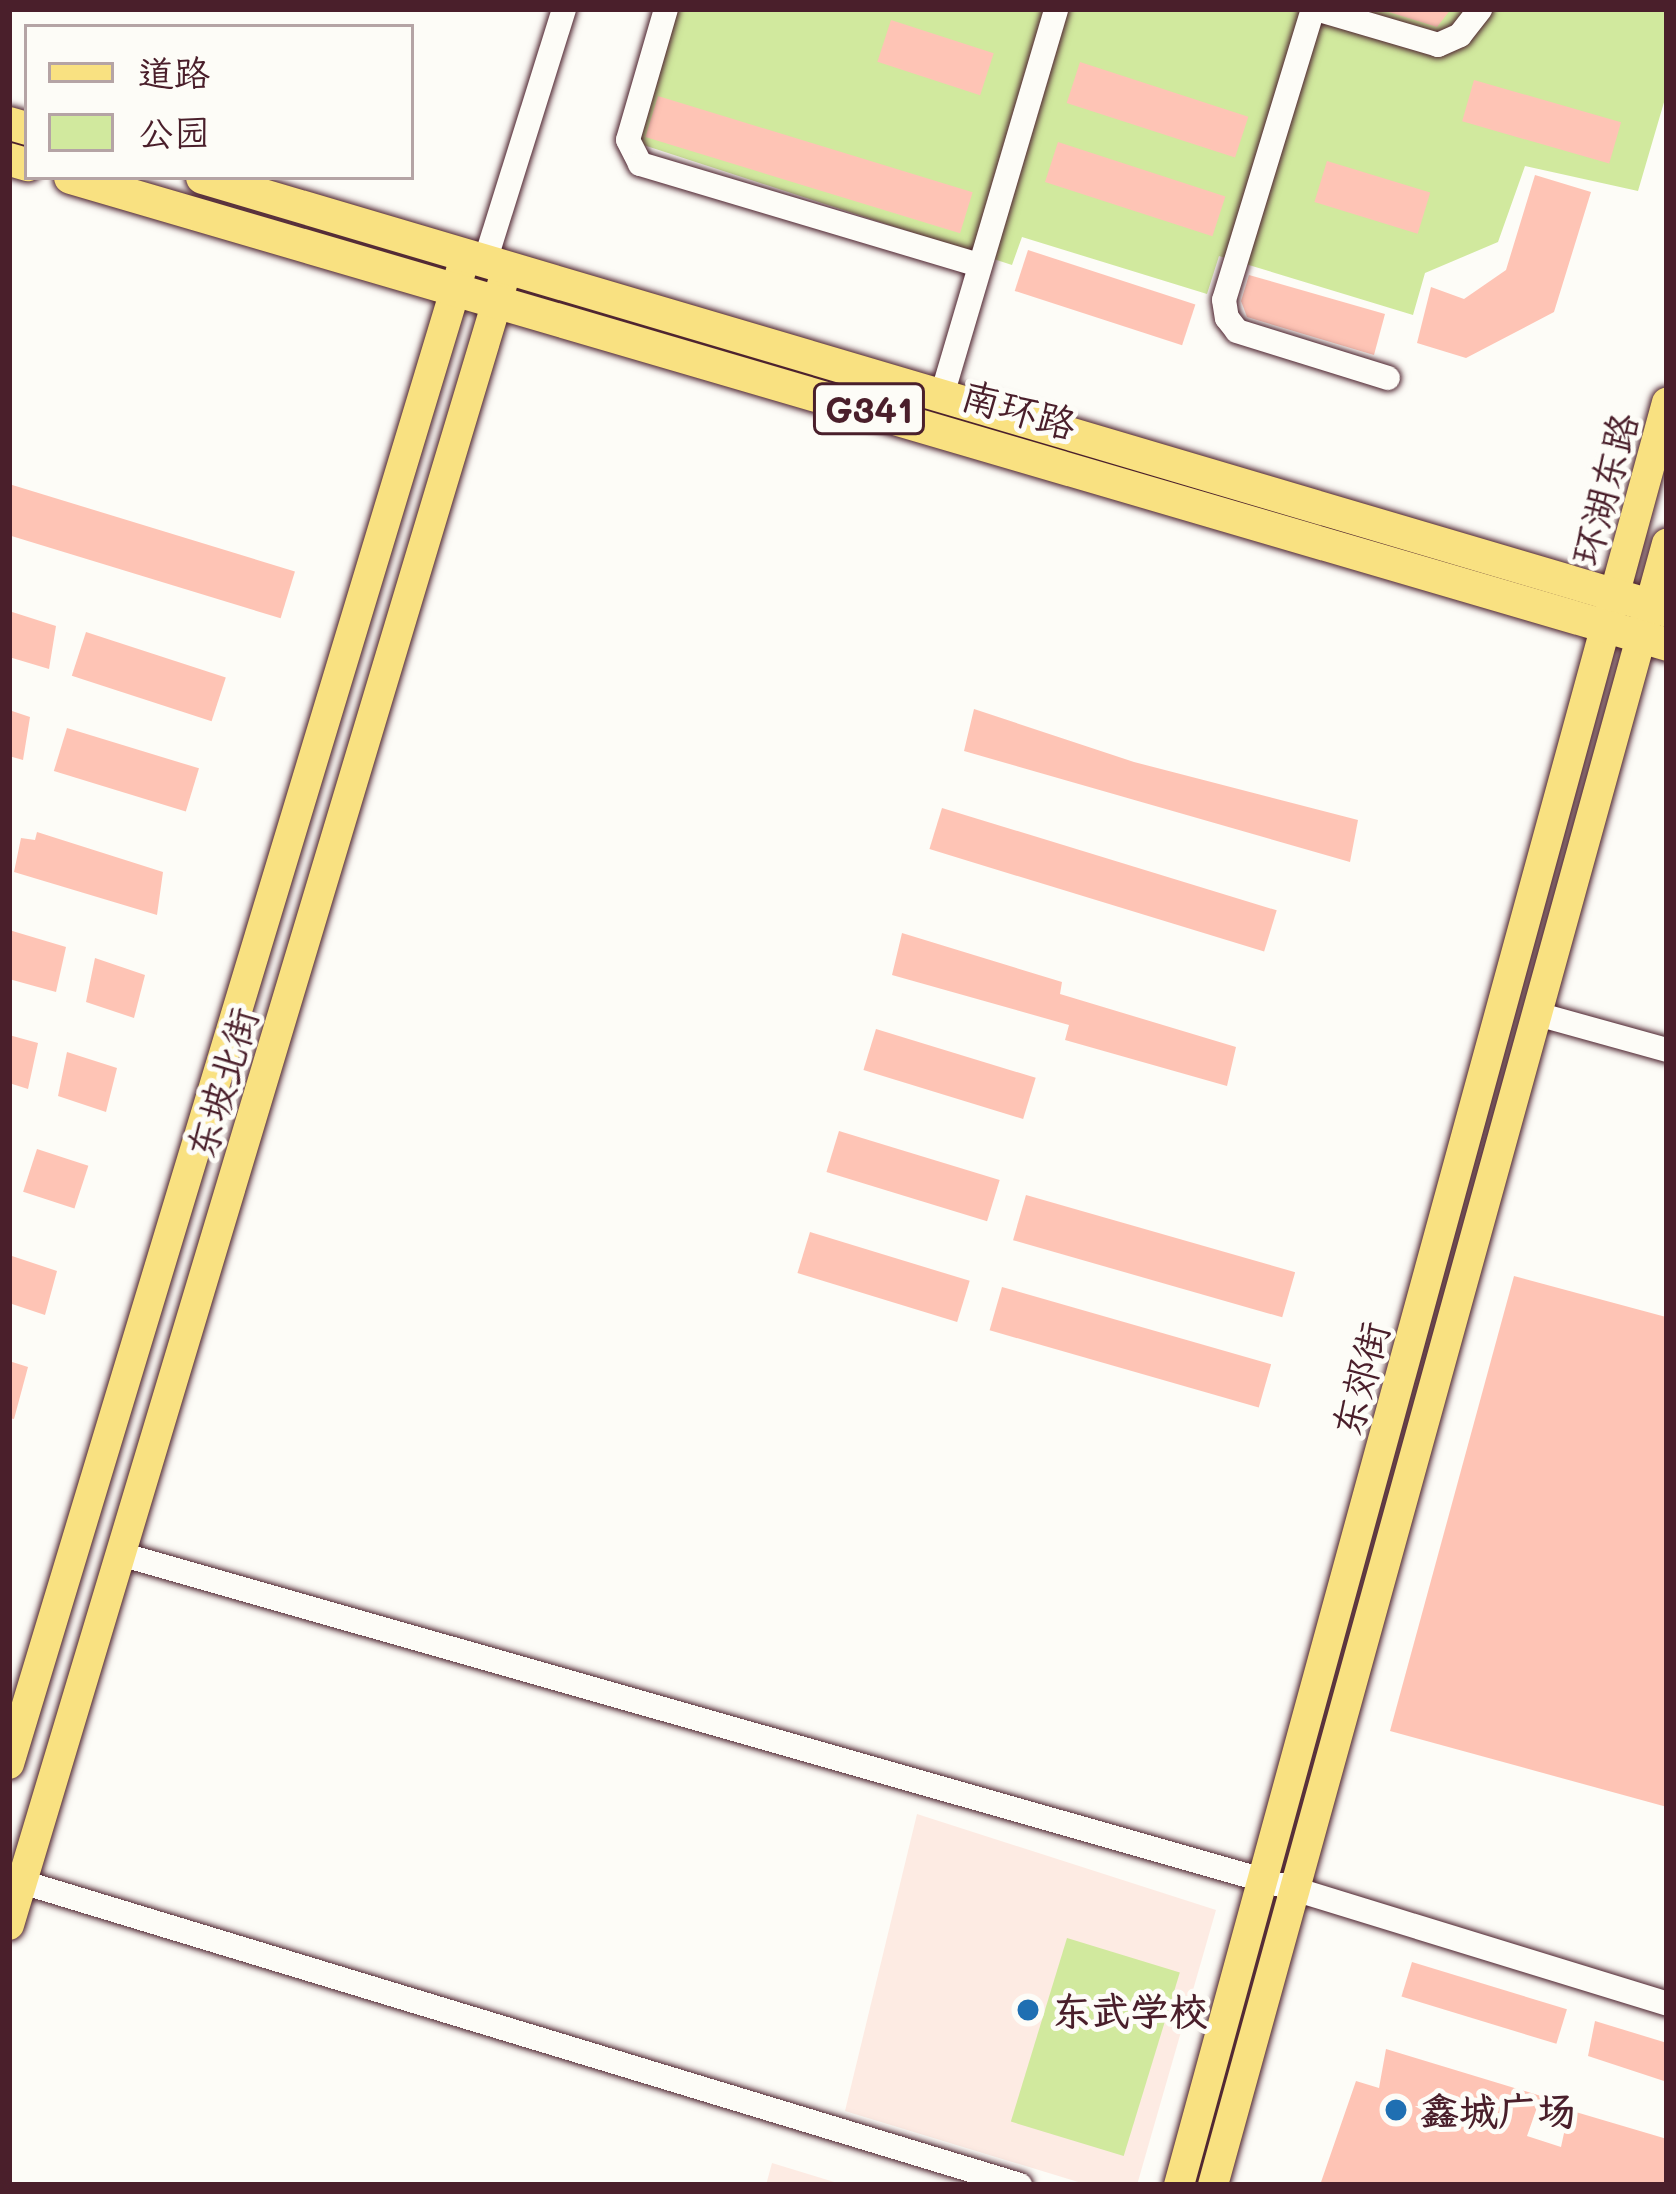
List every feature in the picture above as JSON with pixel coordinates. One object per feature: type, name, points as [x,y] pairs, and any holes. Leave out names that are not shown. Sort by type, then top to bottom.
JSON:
[{"type":"highway","name":"南环路","points":[[80,180],[1613,610]]},
{"type":"highway","name":"南环路","points":[[213,180],[488,257],[942,395],[1657,624]]},
{"type":"main road","name":"东坡北街","points":[[9,1764],[455,288],[488,257],[498,299],[9,1925]]},
{"type":"main road","name":"环湖东路","points":[[1613,610],[1667,403]]},
{"type":"main road","name":"环湖东路","points":[[1657,624],[1667,544]]},
{"type":"main road","name":"东郊街","points":[[1213,2185],[1276,1885],[1613,610]]},
{"type":"main road","name":"东郊街","points":[[1179,2185],[1276,1885],[1657,624]]},
{"type":"street","points":[[488,257],[564,9]]},
{"type":"street","points":[[666,9],[628,140],[640,164],[978,265]]},
{"type":"street","points":[[942,395],[1056,9]]},
{"type":"street","points":[[1388,378],[1238,331],[1227,318],[1224,300],[1314,9],[1438,45],[1460,35],[1480,9]]},
{"type":"street","points":[[1537,1014],[1667,1050]]},
{"type":"street","points":[[120,1555],[1276,1885],[1667,2004]]},
{"type":"street","points":[[22,1882],[1019,2185]]},
{"type":"shaded area","name":"东武学校","points":[[917,1814],[1216,1910],[1137,2185],[1088,2185],[845,2111]]},
{"type":"shaded area","points":[[772,2163],[844,2185],[766,2185]]},
{"type":"green space","points":[[667,9],[1667,9],[1667,92],[1638,191],[1525,166],[1498,242],[1425,273],[1413,315],[1219,256],[1207,294],[1022,237],[1012,265],[628,140]]},
{"type":"green space","points":[[1067,1938],[1180,1972],[1124,2156],[1011,2122]]},
{"type":"building","points":[[1379,9],[1451,9],[1437,27]]},
{"type":"building","points":[[891,20],[994,53],[980,95],[877,62]]},
{"type":"building","points":[[1080,62],[1248,117],[1235,158],[1067,103]]},
{"type":"building","points":[[1474,80],[1621,122],[1609,164],[1462,121]]},
{"type":"building","points":[[658,96],[973,192],[960,233],[645,137]]},
{"type":"building","points":[[1058,142],[1225,196],[1212,236],[1045,182]]},
{"type":"building","points":[[1327,161],[1430,193],[1418,234],[1314,202]]},
{"type":"building","points":[[1535,175],[1591,192],[1554,312],[1466,358],[1417,343],[1431,287],[1464,299],[1506,270]]},
{"type":"building","points":[[1028,250],[1195,304],[1182,345],[1015,291]]},
{"type":"building","points":[[1249,275],[1385,314],[1374,355],[1247,317],[1241,301]]},
{"type":"building","points":[[9,484],[295,571],[281,618],[9,535]]},
{"type":"building","points":[[9,611],[56,626],[49,669],[9,657]]},
{"type":"building","points":[[86,632],[226,677],[212,721],[72,676]]},
{"type":"building","points":[[974,709],[1134,762],[1358,820],[1350,862],[964,751]]},
{"type":"building","points":[[9,710],[30,717],[23,760],[9,756]]},
{"type":"building","points":[[67,728],[199,768],[186,811],[54,771]]},
{"type":"building","points":[[942,808],[1277,910],[1264,951],[929,849]]},
{"type":"building","points":[[37,832],[163,872],[157,915],[14,872],[21,838],[35,840]]},
{"type":"building","points":[[9,930],[66,947],[56,992],[9,979]]},
{"type":"building","points":[[902,933],[1062,982],[1060,994],[1236,1047],[1227,1086],[1065,1040],[1069,1025],[892,975]]},
{"type":"building","points":[[95,958],[145,975],[134,1018],[86,1002]]},
{"type":"building","points":[[876,1029],[1036,1078],[1023,1119],[863,1070]]},
{"type":"building","points":[[9,1035],[38,1043],[28,1089],[9,1083]]},
{"type":"building","points":[[67,1052],[117,1068],[106,1112],[58,1096]]},
{"type":"building","points":[[839,1131],[1000,1180],[987,1221],[826,1172]]},
{"type":"building","points":[[37,1149],[88,1166],[74,1208],[23,1192]]},
{"type":"building","points":[[1026,1195],[1295,1272],[1282,1317],[1013,1240]]},
{"type":"building","points":[[810,1232],[970,1281],[957,1322],[797,1273]]},
{"type":"building","points":[[9,1255],[57,1271],[45,1315],[9,1303]]},
{"type":"building","points":[[1514,1276],[1666,1317],[1667,1807],[1390,1731]]},
{"type":"building","points":[[1002,1287],[1271,1364],[1259,1407],[990,1330]]},
{"type":"building","points":[[9,1361],[28,1367],[14,1419],[9,1418]]},
{"type":"building","points":[[1412,1962],[1567,2009],[1556,2044],[1401,1996]]},
{"type":"building","points":[[1595,2021],[1667,2043],[1667,2082],[1588,2056]]},
{"type":"building","points":[[1386,2049],[1541,2096],[1527,2136],[1561,2147],[1569,2110],[1667,2139],[1667,2185],[1320,2185],[1356,2081],[1379,2088]]},
{"type":"place","name":"东武学校","points":[[1028,2010]]},
{"type":"place","name":"鑫城广场","points":[[1396,2110]]}]
